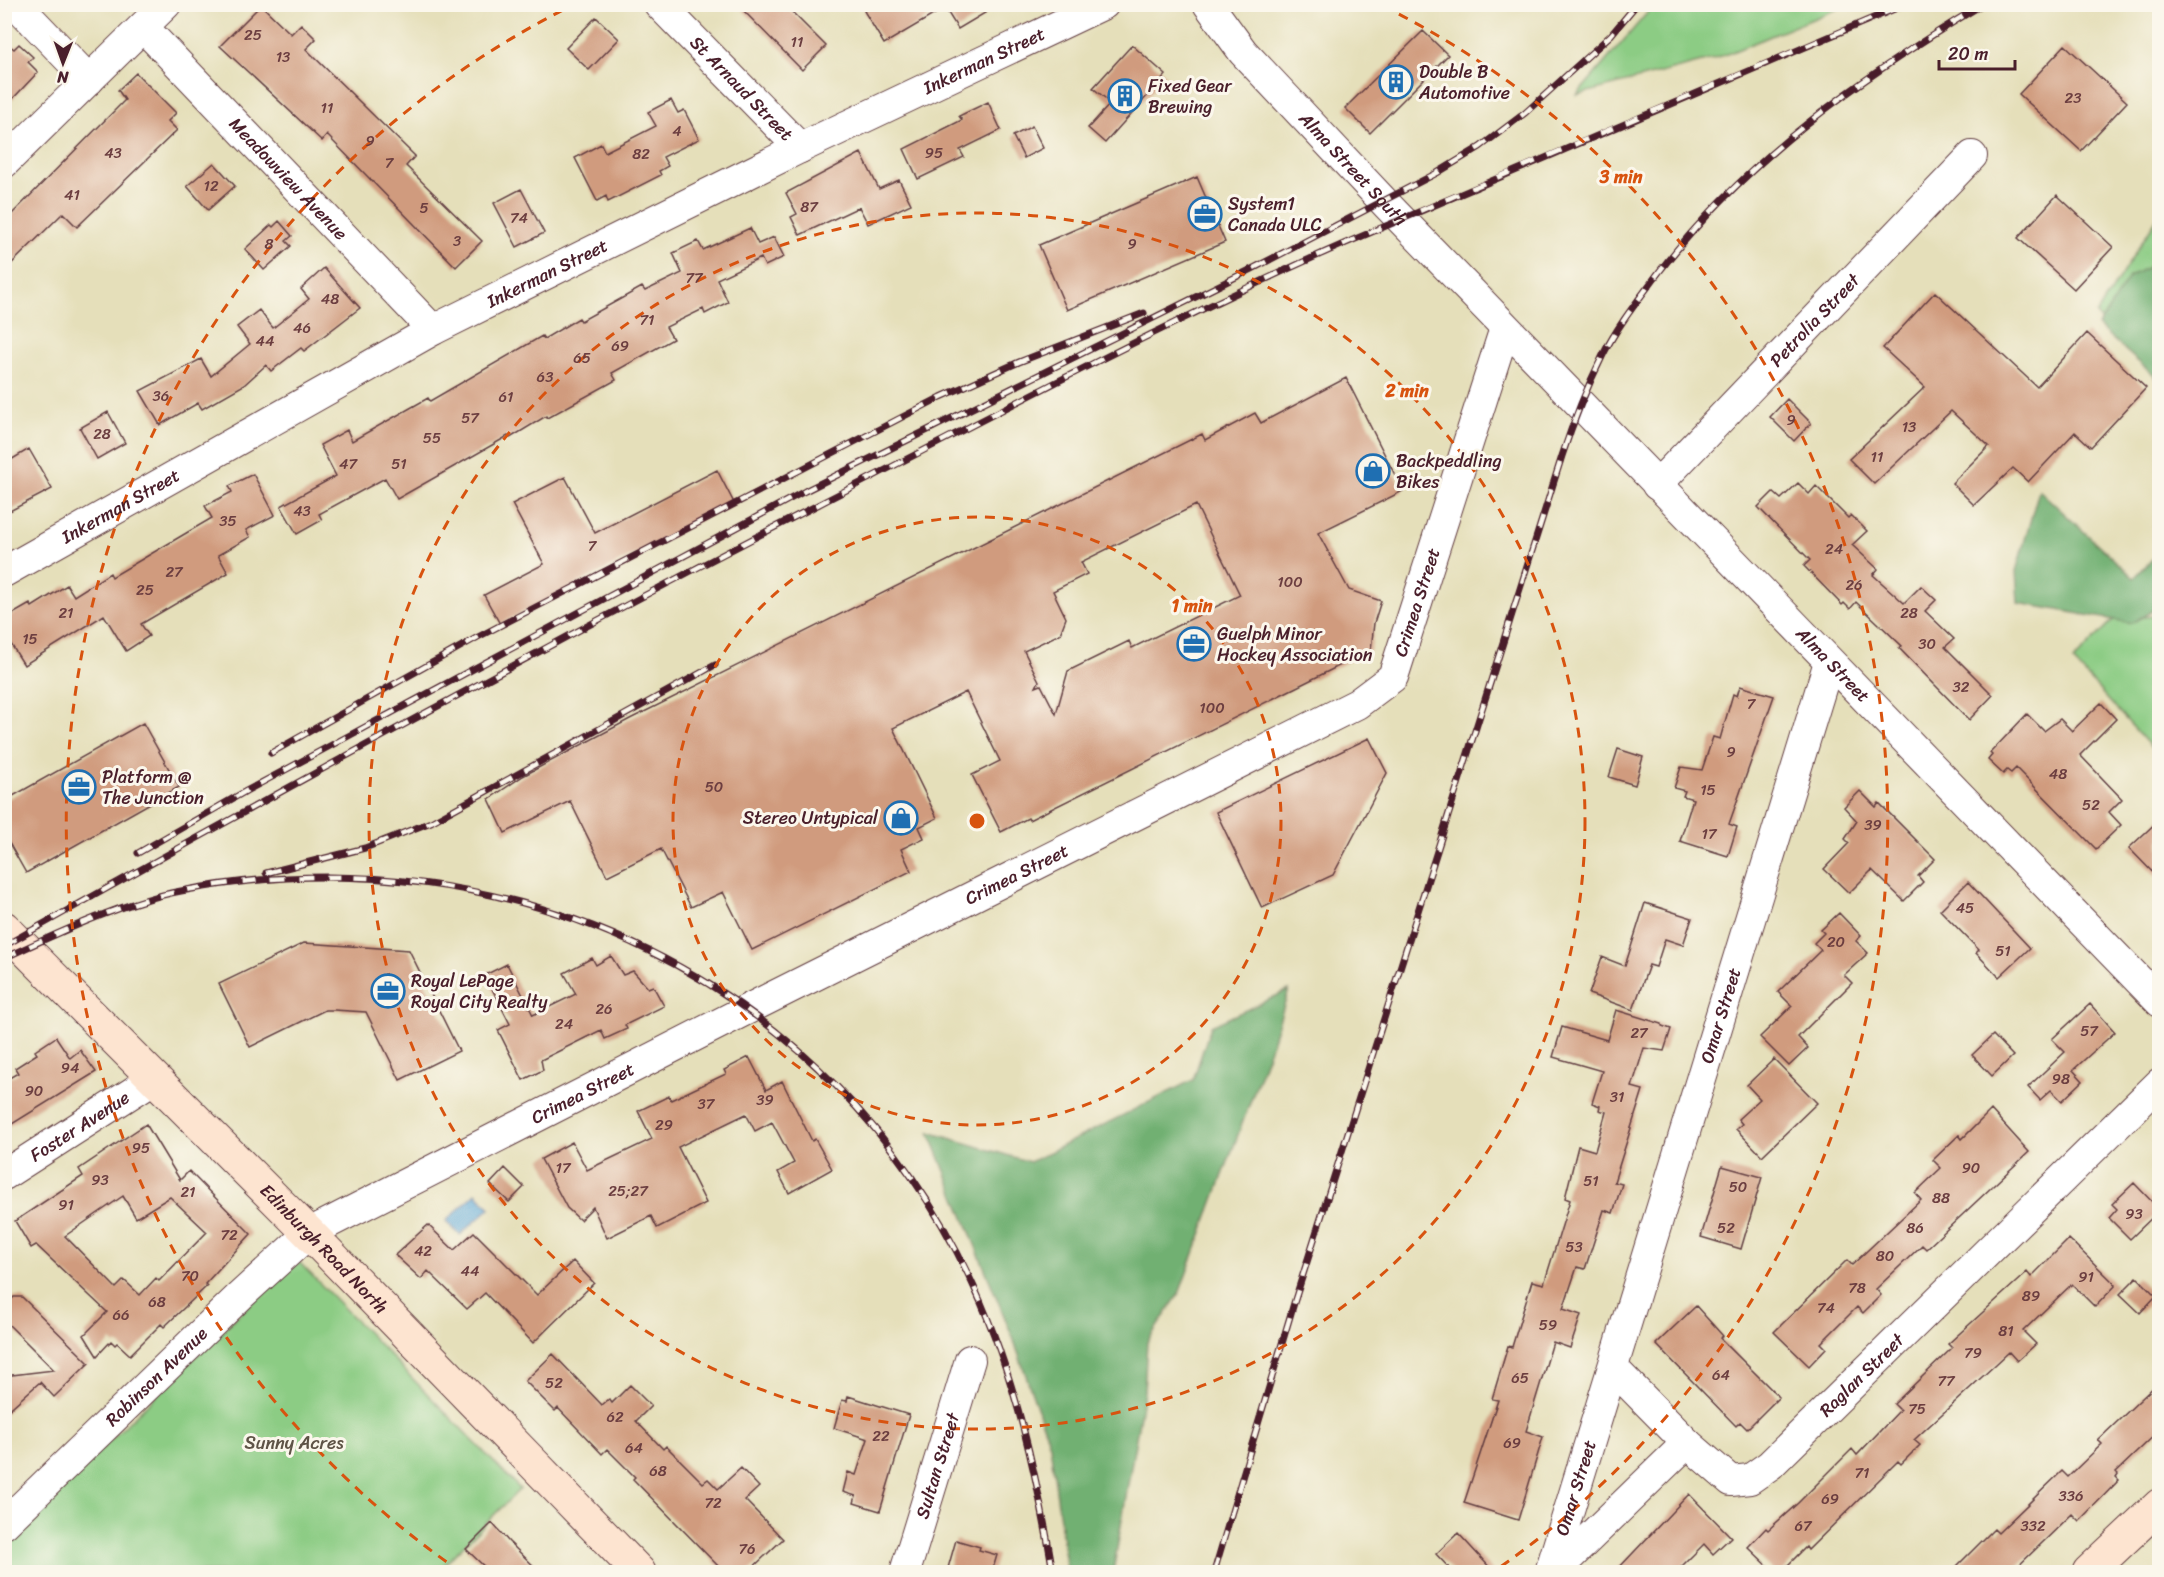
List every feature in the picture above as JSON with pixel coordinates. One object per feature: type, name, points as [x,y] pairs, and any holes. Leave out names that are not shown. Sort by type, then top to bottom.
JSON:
[{"type":"main road","name":"Edinburgh Road North","points":[[4,928],[309,1233],[639,1572]]},
{"type":"main road","points":[[2089,1572],[2160,1505]]},
{"type":"street","points":[[16,4],[89,80]]},
{"type":"street","points":[[4,163],[166,4]]},
{"type":"street","name":"St Arnaud Street","points":[[659,4],[800,148]]},
{"type":"street","name":"Alma Street South","points":[[1208,4],[1244,52],[1505,328]]},
{"type":"street","name":"Inkerman Street","points":[[4,572],[433,330],[800,148],[1096,6]]},
{"type":"street","name":"Meadowview Avenue","points":[[143,27],[433,330]]},
{"type":"street","name":"Petrolia Street","points":[[1657,485],[1972,156]]},
{"type":"street","name":"Alma Street","points":[[1505,328],[2160,1002]]},
{"type":"street","name":"Crimea Street","points":[[309,1233],[758,1004],[1357,704],[1392,677],[1505,328]]},
{"type":"street","name":"Omar Street","points":[[1552,1572],[1829,662]]},
{"type":"street","name":"Foster Avenue","points":[[4,1175],[155,1078]]},
{"type":"street","name":"Raglan Street","points":[[1687,1443],[1731,1481],[1750,1479],[1761,1474],[2160,1083]]},
{"type":"street","name":"Robinson Avenue","points":[[4,1524],[248,1288],[309,1233]]},
{"type":"street","name":"Sultan Street","points":[[905,1572],[970,1359]]},
{"type":"street","points":[[1552,1572],[1687,1443],[1614,1369]]},
{"type":"green space","points":[[1654,5],[1847,5],[1717,58],[1577,95]]},
{"type":"green space","points":[[2159,215],[2159,380],[2096,315]]},
{"type":"green space","points":[[2159,261],[2159,380],[2098,326],[2129,277]]},
{"type":"green space","points":[[2039,490],[2134,578],[2159,552],[2159,607],[2132,623],[2018,603],[2016,571]]},
{"type":"green space","points":[[2159,613],[2159,756],[2073,661],[2113,620],[2154,616]]},
{"type":"green space","points":[[1289,990],[1272,1043],[1179,1294],[1147,1342],[1144,1392],[1113,1572],[1067,1572],[1050,1445],[1013,1338],[929,1132],[1030,1162],[1193,1080],[1211,1026]]},
{"type":"green space","name":"Sunny Acres","points":[[299,1262],[520,1489],[437,1572],[5,1572],[5,1543],[277,1277]]},
{"type":"water","points":[[476,1193],[490,1208],[460,1235],[446,1221]]},
{"type":"building","points":[[737,4],[784,4],[826,46],[802,70]]},
{"type":"building","points":[[875,4],[1000,4],[958,29],[945,8],[884,44],[864,11]]},
{"type":"building","points":[[261,5],[291,34],[301,24],[316,39],[306,49],[415,156],[406,166],[482,241],[456,267],[327,135],[322,141],[220,46]]},
{"type":"building","points":[[596,17],[619,39],[589,70],[566,48]]},
{"type":"building","name":"Double B Automotive","points":[[1423,31],[1448,55],[1370,133],[1345,108]]},
{"type":"building","points":[[4,41],[14,49],[19,44],[33,57],[28,62],[38,72],[4,108]]},
{"type":"building","name":"Fixed Gear Brewing","points":[[1132,45],[1166,75],[1105,143],[1088,128],[1111,103],[1093,88]]},
{"type":"building","points":[[2065,45],[2127,102],[2081,151],[2019,94]]},
{"type":"building","points":[[136,73],[176,113],[168,121],[177,130],[77,227],[63,213],[4,271],[4,222],[125,100],[118,90]]},
{"type":"building","points":[[671,100],[678,113],[684,110],[699,139],[663,157],[668,166],[659,171],[661,175],[608,202],[606,196],[597,201],[575,158],[601,144],[605,152],[656,126],[648,112]]},
{"type":"building","points":[[988,102],[1001,130],[960,150],[964,157],[918,179],[904,149],[962,120],[959,116]]},
{"type":"building","points":[[1032,126],[1043,148],[1024,158],[1013,136]]},
{"type":"building","points":[[861,153],[879,189],[899,180],[911,204],[868,224],[859,207],[800,235],[791,217],[797,214],[786,193]]},
{"type":"building","points":[[214,163],[235,186],[208,210],[187,186]]},
{"type":"building","points":[[1197,177],[1225,242],[1067,310],[1039,245]]},
{"type":"building","points":[[521,189],[544,233],[517,247],[494,203]]},
{"type":"building","points":[[2057,195],[2113,247],[2074,289],[2018,238]]},
{"type":"building","points":[[279,221],[292,236],[286,241],[291,246],[264,270],[245,249],[271,225],[273,227]]},
{"type":"building","points":[[750,228],[758,244],[774,237],[784,257],[765,266],[761,258],[717,279],[728,302],[705,314],[703,309],[666,327],[673,339],[612,373],[616,380],[547,418],[546,416],[510,438],[508,436],[397,499],[385,478],[319,514],[322,520],[297,534],[281,506],[336,476],[320,445],[347,430],[352,441],[428,398],[430,401],[542,336],[544,339],[579,318],[581,321],[642,287],[645,291],[682,273],[673,253],[698,241],[703,250]]},
{"type":"building","points":[[324,268],[360,308],[304,351],[301,348],[271,371],[266,365],[244,385],[202,409],[198,403],[160,425],[140,391],[201,359],[211,376],[250,344],[237,327],[259,310],[273,328],[309,299],[301,289]]},
{"type":"building","points":[[1935,292],[2037,387],[2087,333],[2146,388],[2091,447],[2075,432],[2028,482],[2013,468],[1974,505],[1952,483],[1989,446],[1951,411],[1874,484],[1849,459],[1925,387],[1883,348]]},
{"type":"building","points":[[1346,378],[1403,491],[1318,533],[1349,590],[1381,601],[1374,623],[1371,650],[1001,832],[972,775],[1000,761],[966,692],[893,728],[937,818],[919,827],[924,838],[901,849],[911,871],[752,950],[723,892],[691,907],[661,849],[607,876],[570,801],[505,833],[489,799],[523,776],[630,719],[1202,434],[1205,440],[1255,413],[1261,423]],"holes":[[[1196,505],[1240,595],[1132,648],[1129,641],[1068,671],[1056,714],[1041,685],[1036,687],[1039,681],[1024,651],[1060,634],[1066,618],[1053,591],[1087,574],[1081,562]]]},
{"type":"building","points":[[1787,399],[1811,423],[1794,441],[1770,417]]},
{"type":"building","points":[[108,412],[125,443],[97,459],[80,428]]},
{"type":"building","points":[[29,449],[52,489],[4,514],[4,464]]},
{"type":"building","points":[[717,470],[734,503],[500,624],[484,595],[544,564],[512,504],[565,477],[595,533]]},
{"type":"building","points":[[253,474],[275,515],[246,530],[250,537],[218,555],[228,573],[141,624],[149,636],[126,651],[104,615],[24,665],[4,633],[4,619],[30,604],[32,607],[67,585],[74,596],[110,573],[112,577],[212,518],[205,506],[232,492],[229,486]]},
{"type":"building","points":[[1798,483],[1809,494],[1816,486],[1848,518],[1851,515],[1867,531],[1852,545],[1878,569],[1873,575],[1904,603],[1921,586],[1936,600],[1925,611],[1954,639],[1945,647],[1993,695],[1969,720],[1899,648],[1902,646],[1856,602],[1850,609],[1844,603],[1842,605],[1804,566],[1810,560],[1758,507],[1773,492],[1781,499]]},
{"type":"building","points":[[1740,686],[1774,696],[1729,824],[1737,827],[1728,856],[1680,841],[1693,799],[1683,796],[1685,791],[1674,788],[1681,767],[1702,770],[1713,737],[1720,739],[1733,694],[1737,696]]},
{"type":"building","points":[[2101,703],[2116,719],[2080,755],[2122,799],[2109,812],[2121,825],[2096,849],[2016,768],[2011,773],[2007,770],[2003,774],[1988,760],[1992,755],[1990,753],[2027,714],[2044,731],[2060,719],[2072,731]]},
{"type":"building","points":[[143,723],[179,787],[26,873],[4,834],[4,801]]},
{"type":"building","points":[[1369,738],[1387,773],[1333,875],[1262,908],[1216,812]]},
{"type":"building","points":[[1618,749],[1643,757],[1635,785],[1609,777]]},
{"type":"building","points":[[1860,791],[1876,807],[1879,803],[1935,859],[1918,876],[1923,882],[1904,901],[1872,870],[1849,893],[1824,869],[1849,843],[1845,839],[1857,821],[1844,807]]},
{"type":"building","points":[[2160,819],[2160,880],[2129,848]]},
{"type":"building","points":[[1968,882],[2030,948],[1999,977],[1976,953],[1979,950],[1940,910]]},
{"type":"building","points":[[1645,903],[1692,918],[1683,945],[1665,939],[1656,967],[1649,965],[1633,1010],[1589,994],[1602,957],[1625,966]]},
{"type":"building","points":[[1839,913],[1861,936],[1856,941],[1868,953],[1844,975],[1852,983],[1798,1037],[1808,1048],[1789,1066],[1760,1037],[1792,1006],[1778,992],[1821,950],[1814,943],[1824,933],[1821,930]]},
{"type":"building","points":[[304,943],[409,950],[459,1051],[400,1080],[366,1012],[334,1010],[325,1010],[250,1047],[219,984]]},
{"type":"building","points":[[611,956],[623,975],[633,971],[648,988],[653,986],[664,1006],[625,1025],[627,1029],[605,1039],[601,1030],[541,1060],[543,1070],[523,1080],[498,1030],[510,1024],[485,975],[507,964],[533,1015],[576,994],[564,973],[592,958],[596,965]]},
{"type":"building","points":[[2090,1004],[2115,1032],[2073,1070],[2083,1081],[2062,1101],[2051,1090],[2040,1100],[2028,1087],[2065,1052],[2052,1039]]},
{"type":"building","points":[[1616,1010],[1671,1029],[1664,1051],[1644,1048],[1632,1087],[1643,1090],[1614,1182],[1622,1184],[1613,1213],[1604,1210],[1585,1269],[1577,1267],[1563,1309],[1581,1315],[1570,1348],[1553,1342],[1526,1431],[1543,1437],[1518,1520],[1464,1503],[1498,1400],[1492,1399],[1508,1346],[1512,1347],[1532,1281],[1544,1284],[1570,1200],[1565,1198],[1578,1146],[1595,1151],[1606,1112],[1599,1110],[1600,1106],[1592,1103],[1602,1071],[1553,1057],[1562,1027],[1607,1040]]},
{"type":"building","points":[[1993,1035],[2013,1056],[1992,1076],[1972,1055]]},
{"type":"building","points":[[56,1037],[70,1058],[80,1050],[96,1072],[4,1129],[4,1081],[18,1073],[15,1068],[37,1054],[35,1051]]},
{"type":"building","points":[[749,1057],[766,1090],[782,1081],[812,1141],[815,1139],[832,1169],[789,1193],[778,1172],[794,1163],[772,1122],[755,1131],[746,1114],[678,1147],[706,1203],[657,1228],[651,1216],[607,1238],[593,1207],[580,1220],[567,1208],[541,1159],[572,1142],[587,1170],[652,1139],[638,1111],[669,1096],[671,1100],[726,1074],[724,1070]]},
{"type":"building","points":[[1774,1059],[1817,1103],[1762,1156],[1736,1129],[1742,1124],[1738,1119],[1760,1099],[1747,1085]]},
{"type":"building","points":[[1991,1110],[2029,1152],[1926,1249],[1922,1245],[1876,1289],[1881,1295],[1863,1313],[1857,1307],[1821,1343],[1826,1348],[1809,1366],[1774,1332],[1847,1260],[1852,1265],[1921,1200],[1915,1193],[1941,1168],[1933,1160],[1959,1135],[1962,1139]]},
{"type":"building","points":[[146,1124],[180,1180],[189,1171],[251,1234],[205,1284],[207,1286],[164,1327],[161,1324],[130,1355],[117,1343],[115,1345],[111,1341],[97,1356],[84,1335],[107,1312],[36,1245],[31,1248],[15,1221],[83,1176],[79,1169]],"holes":[[[123,1196],[136,1218],[170,1197],[207,1232],[159,1281],[156,1278],[140,1295],[124,1280],[116,1288],[65,1236]]]},
{"type":"building","points":[[1722,1166],[1762,1177],[1741,1249],[1701,1237]]},
{"type":"building","points":[[505,1168],[524,1187],[509,1202],[490,1184]]},
{"type":"building","points":[[2134,1183],[2160,1210],[2130,1239],[2109,1218],[2117,1209],[2112,1204]]},
{"type":"building","points":[[428,1225],[454,1250],[474,1232],[537,1295],[573,1261],[594,1283],[533,1343],[485,1293],[467,1309],[428,1271],[421,1279],[395,1255]]},
{"type":"building","points":[[2069,1239],[2116,1285],[2095,1307],[2072,1284],[2023,1331],[2036,1344],[2017,1361],[2009,1352],[1914,1440],[1920,1445],[1901,1464],[1898,1461],[1808,1550],[1806,1547],[1781,1572],[1774,1572],[1748,1547],[1766,1528],[1768,1530],[1798,1503],[1852,1449],[1857,1455],[1900,1410],[1894,1404],[1952,1348],[1948,1344],[2027,1272],[2031,1277]]},
{"type":"building","points":[[2137,1277],[2156,1296],[2140,1313],[2120,1294]]},
{"type":"building","points":[[14,1297],[22,1297],[89,1363],[54,1397],[40,1382],[4,1414],[4,1376],[54,1370],[4,1320],[4,1306]]},
{"type":"building","points":[[1696,1306],[1723,1336],[1720,1338],[1779,1397],[1747,1429],[1740,1422],[1736,1426],[1656,1344]]},
{"type":"building","points":[[553,1354],[602,1405],[609,1399],[612,1403],[630,1385],[651,1406],[636,1421],[663,1449],[666,1446],[703,1483],[708,1479],[718,1489],[741,1468],[759,1487],[745,1500],[783,1539],[748,1572],[724,1572],[633,1479],[635,1477],[607,1449],[602,1454],[558,1408],[555,1411],[525,1381]]},
{"type":"building","points":[[2160,1381],[2160,1430],[2116,1472],[2119,1480],[2079,1521],[2072,1514],[2012,1572],[1951,1572],[1994,1529],[1998,1533],[2062,1471],[2068,1477],[2102,1444],[2098,1440]]},
{"type":"building","points":[[848,1396],[909,1415],[880,1511],[854,1503],[856,1496],[843,1492],[848,1472],[856,1475],[868,1439],[834,1428],[842,1400],[847,1401]]},
{"type":"building","points":[[1689,1494],[1731,1537],[1713,1554],[1704,1544],[1676,1572],[1615,1572]]},
{"type":"building","points":[[492,1523],[540,1572],[490,1572],[466,1549]]},
{"type":"building","points":[[1458,1533],[1494,1572],[1453,1572],[1436,1554]]},
{"type":"building","points":[[956,1540],[997,1555],[992,1572],[962,1572],[948,1568]]},
{"type":"railway","points":[[138,853],[246,791],[805,491],[1252,269],[1437,173],[1480,147],[1525,113],[1611,35],[1637,4]]},
{"type":"railway","points":[[4,946],[542,650],[1046,387],[1225,298],[1346,243],[1906,4]]},
{"type":"railway","points":[[1214,1572],[1294,1303],[1562,456],[1603,355],[1615,333],[1659,272],[1729,192],[1808,123],[1850,91],[1983,4]]},
{"type":"railway","points":[[271,753],[478,637],[941,397],[1019,362],[1144,313]]},
{"type":"railway","points":[[266,873],[365,848],[431,822],[715,665]]},
{"type":"railway","points":[[4,958],[91,919],[137,902],[181,891],[303,877],[423,883],[539,908],[648,950],[748,1010],[837,1087],[913,1179],[974,1287],[989,1321],[1023,1427],[1040,1499],[1053,1572]]},
{"type":"place","name":"Double B Automotive","points":[[1396,82]]},
{"type":"place","name":"Fixed Gear Brewing","points":[[1125,96]]},
{"type":"place","name":"System1 Canada ULC","points":[[1205,214]]},
{"type":"place","name":"Backpeddling Bikes","points":[[1373,471]]},
{"type":"place","name":"Guelph Minor Hockey Association","points":[[1194,644]]},
{"type":"place","name":"Platform @ The Junction","points":[[79,787]]},
{"type":"place","name":"Stereo Untypical","points":[[901,818]]},
{"type":"place","name":"Royal LePage Royal City Realty","points":[[388,991]]}]
